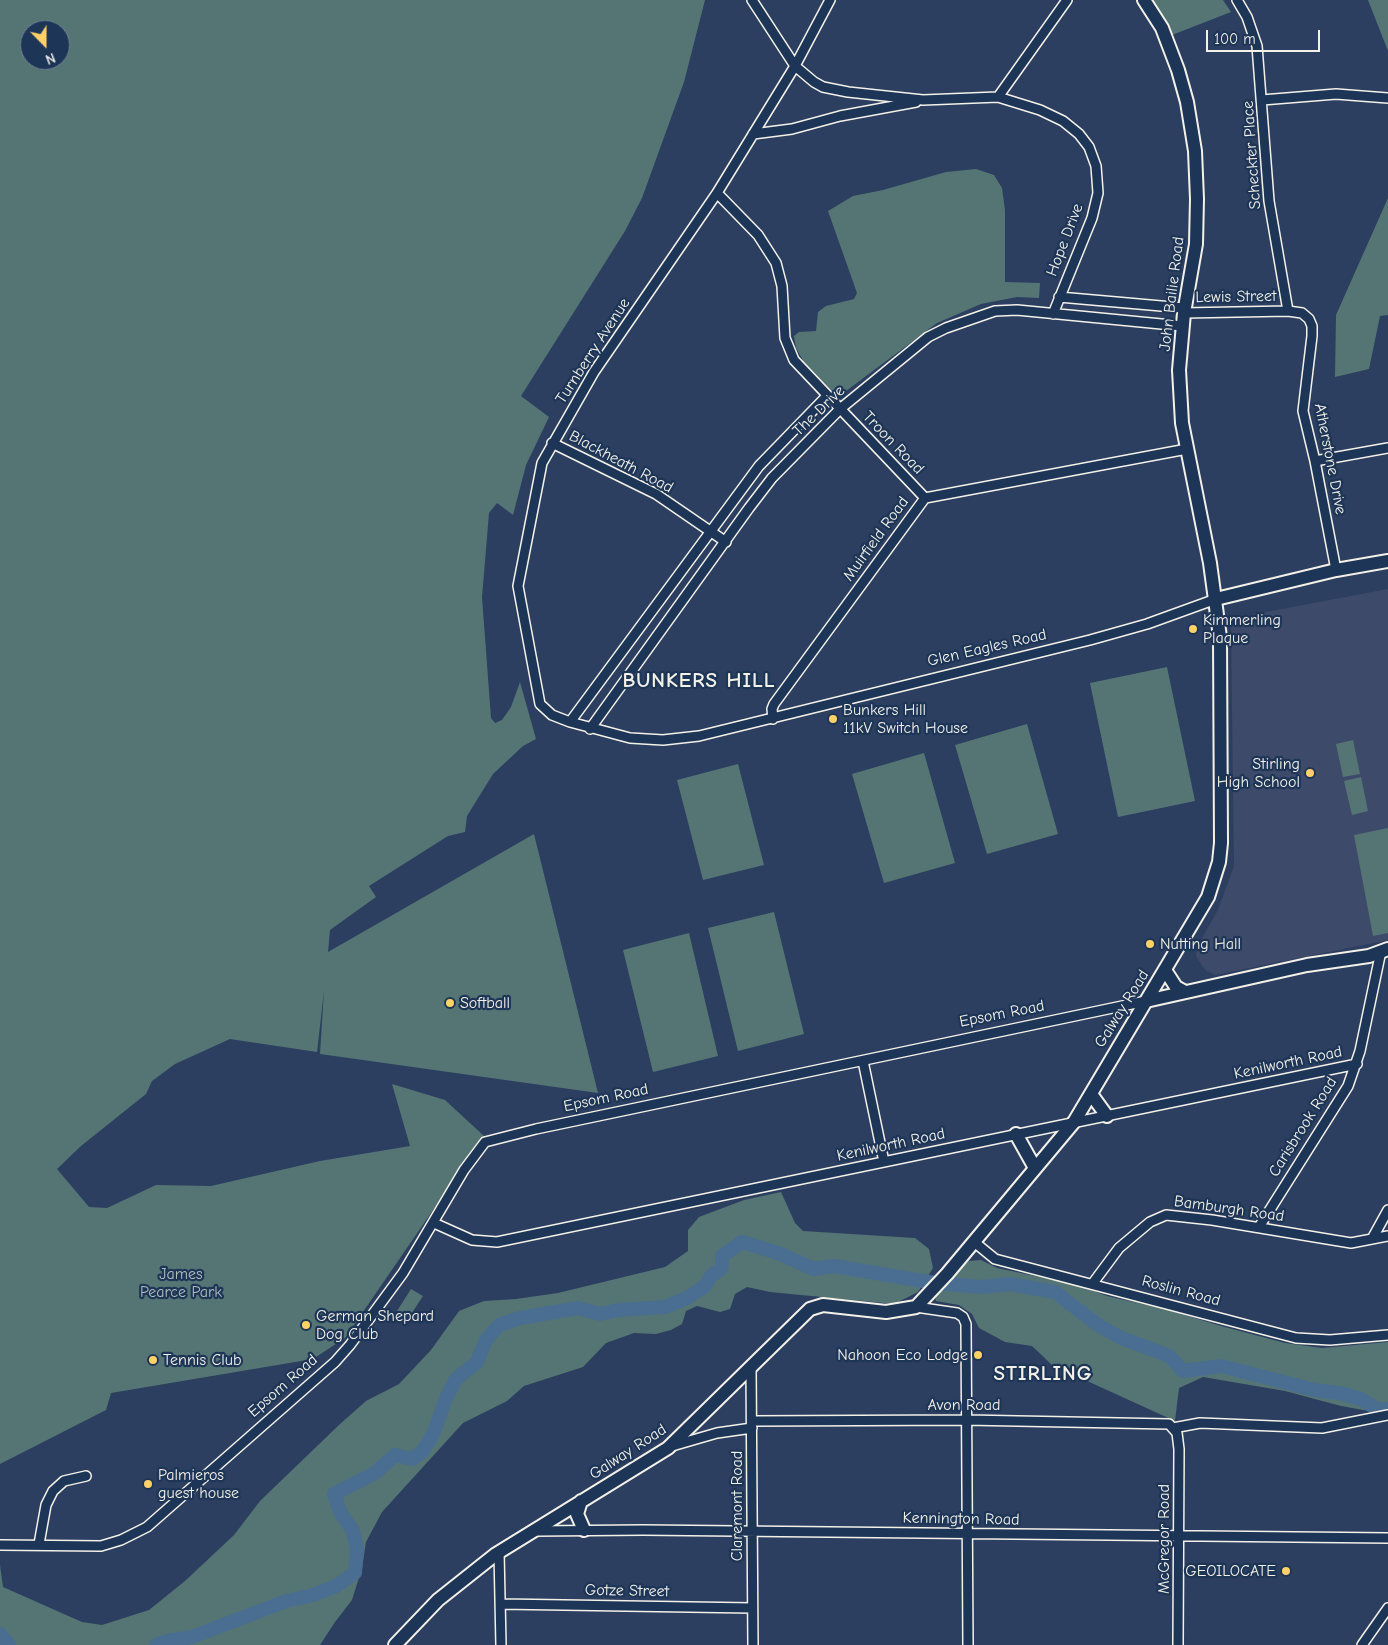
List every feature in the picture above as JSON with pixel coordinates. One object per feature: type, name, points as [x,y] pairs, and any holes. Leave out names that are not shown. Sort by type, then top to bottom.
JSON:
[{"type":"street","name":"Hope Drive","points":[[752,0],[795,66],[814,82],[832,89],[923,100]]},
{"type":"street","name":"Turnberry Avenue","points":[[590,729],[552,715],[540,704],[518,586],[539,472],[552,444],[594,372],[717,193],[795,66],[830,0]]},
{"type":"street","points":[[998,97],[1067,0]]},
{"type":"street","name":"John Bailie Road","points":[[1144,0],[1162,28],[1176,62],[1187,102],[1195,151],[1196,244],[1184,310],[1179,370],[1182,423],[1186,449],[1216,599]]},
{"type":"street","name":"Scheckter Place","points":[[1237,0],[1258,46],[1269,201],[1288,311]]},
{"type":"street","points":[[1262,100],[1336,94],[1388,98]]},
{"type":"street","name":"Hope Drive","points":[[753,134],[792,129],[840,116],[923,100],[998,97],[1040,110],[1063,121],[1079,134],[1089,147],[1096,166],[1098,193],[1092,218],[1053,314]]},
{"type":"street","name":"Troon Road","points":[[717,193],[758,235],[776,264],[782,286],[785,338],[790,352],[827,396],[925,498]]},
{"type":"street","points":[[1059,297],[1184,310]]},
{"type":"street","name":"The Drive","points":[[590,729],[772,478],[840,409],[898,360],[946,328],[995,311],[1017,310],[1182,326]]},
{"type":"street","name":"Lewis Street","points":[[1184,310],[1288,311]]},
{"type":"street","name":"Atherstone Drive","points":[[1288,311],[1302,313],[1312,326],[1302,411],[1315,462],[1336,570]]},
{"type":"street","name":"The Drive","points":[[570,722],[758,466],[827,396]]},
{"type":"street","name":"Blackheath Road","points":[[552,444],[656,494],[726,542]]},
{"type":"street","points":[[1315,462],[1388,448]]},
{"type":"street","name":"Muirfield Road","points":[[773,719],[772,709],[774,704],[925,498],[1186,449]]},
{"type":"street","name":"Glen Eagles Road","points":[[590,729],[630,738],[663,740],[699,736],[1090,640],[1147,624],[1216,599],[1336,570],[1388,561]]},
{"type":"street","name":"Galway Road","points":[[394,1645],[438,1600],[499,1552],[668,1448],[807,1311],[823,1305],[886,1312],[916,1307],[947,1274],[1074,1122],[1208,897],[1219,862],[1220,637],[1216,599]]},
{"type":"street","name":"Epsom Road","points":[[0,1545],[39,1544],[76,1548],[101,1546],[121,1540],[147,1527],[335,1362],[378,1310],[434,1223],[464,1170],[485,1142],[545,1127],[863,1061],[952,1040],[1307,966],[1369,956],[1385,950]]},
{"type":"street","name":"Carisbrook Road","points":[[1259,1228],[1338,1104],[1357,1064],[1385,950]]},
{"type":"street","points":[[1165,970],[1176,987],[1185,992]]},
{"type":"street","points":[[863,1061],[884,1162]]},
{"type":"street","name":"Kenilworth Road","points":[[434,1223],[472,1240],[497,1242],[1357,1064]]},
{"type":"street","points":[[1090,1094],[1107,1116]]},
{"type":"street","points":[[1016,1134],[1035,1168]]},
{"type":"street","points":[[1372,1240],[1388,1210]]},
{"type":"street","name":"Bamburgh Road","points":[[1093,1283],[1119,1248],[1142,1228],[1166,1215],[1351,1242],[1388,1236]]},
{"type":"street","name":"Roslin Road","points":[[973,1241],[995,1258],[1302,1339],[1330,1340],[1388,1335]]},
{"type":"street","points":[[916,1307],[957,1312],[965,1320],[967,1328],[968,1645]]},
{"type":"street","name":"Claremont Road","points":[[751,1367],[753,1645]]},
{"type":"street","name":"Avon Road","points":[[668,1448],[717,1433],[752,1425],[967,1420],[1161,1422],[1169,1424],[1175,1430],[1200,1424],[1322,1428],[1388,1415]]},
{"type":"street","name":"McGregor Road","points":[[1175,1430],[1179,1449],[1178,1645]]},
{"type":"street","points":[[39,1544],[46,1505],[53,1491],[64,1481],[86,1476]]},
{"type":"street","points":[[581,1502],[577,1514],[584,1530]]},
{"type":"street","name":"Kennington Road","points":[[533,1532],[584,1530],[1388,1538]]},
{"type":"street","points":[[499,1552],[501,1645]]},
{"type":"street","name":"Gotze Street","points":[[501,1604],[752,1608]]},
{"type":"street","points":[[1362,1645],[1388,1608]]},
{"type":"shaded area","name":"Stirling High School","points":[[1388,589],[1388,940],[1215,975],[1205,970],[1196,956],[1197,947],[1218,910],[1234,866],[1231,627],[1240,617]]},
{"type":"green space","name":"James Pearce Park","points":[[0,0],[705,0],[684,82],[642,198],[625,231],[521,396],[549,417],[526,465],[513,515],[497,503],[489,513],[482,597],[491,718],[495,723],[502,720],[511,707],[520,682],[536,739],[523,746],[493,774],[467,816],[465,832],[448,836],[369,886],[376,897],[330,930],[328,952],[534,834],[598,1093],[320,1054],[324,991],[317,1052],[230,1039],[175,1064],[152,1081],[146,1094],[81,1146],[57,1169],[89,1207],[107,1208],[156,1185],[211,1186],[320,1161],[410,1146],[392,1084],[445,1100],[484,1136],[345,1338],[313,1359],[111,1393],[106,1410],[0,1464]]},
{"type":"green space","points":[[1151,0],[1223,0],[1231,12],[1172,35]]},
{"type":"green space","points":[[1368,0],[1388,0],[1388,51]]},
{"type":"green space","points":[[976,169],[994,175],[1002,188],[1005,210],[1005,282],[1040,283],[1039,298],[1017,297],[981,304],[937,323],[838,397],[804,362],[796,348],[794,336],[799,332],[816,331],[818,312],[826,306],[854,299],[857,293],[828,211],[853,196],[883,190],[946,172]]},
{"type":"green space","points":[[1388,198],[1388,315],[1380,316],[1369,369],[1335,377],[1336,315]]},
{"type":"green space","points":[[1167,667],[1195,801],[1118,817],[1090,683]]},
{"type":"green space","points":[[1027,724],[1058,834],[987,854],[955,745]]},
{"type":"green space","points":[[1353,740],[1360,774],[1343,777],[1336,744]]},
{"type":"green space","points":[[924,753],[955,863],[884,883],[852,774]]},
{"type":"green space","points":[[738,764],[764,865],[703,880],[677,780]]},
{"type":"green space","points":[[1361,777],[1368,811],[1352,815],[1344,781]]},
{"type":"green space","points":[[1388,828],[1388,933],[1373,936],[1354,835]]},
{"type":"green space","points":[[774,912],[804,1034],[738,1051],[708,928]]},
{"type":"green space","points":[[689,933],[718,1056],[653,1072],[623,950]]},
{"type":"green space","points":[[781,1192],[795,1223],[803,1231],[915,1238],[929,1249],[933,1268],[918,1292],[894,1304],[770,1292],[747,1287],[735,1294],[730,1309],[720,1312],[697,1306],[686,1311],[682,1324],[671,1330],[656,1334],[634,1333],[606,1343],[583,1367],[524,1386],[507,1401],[463,1423],[382,1512],[366,1542],[362,1568],[352,1600],[320,1645],[0,1645],[0,1565],[3,1587],[82,1622],[102,1625],[149,1610],[185,1581],[234,1535],[260,1501],[340,1424],[366,1401],[399,1384],[431,1350],[459,1311],[484,1301],[558,1293],[665,1267],[688,1251],[688,1230],[699,1217],[744,1200]]},
{"type":"green space","points":[[981,1260],[997,1268],[1078,1285],[1107,1296],[1165,1309],[1285,1343],[1322,1348],[1388,1342],[1388,1411],[1380,1413],[1341,1406],[1285,1391],[1203,1377],[1179,1388],[1175,1421],[1052,1365],[1032,1346],[1005,1342],[979,1328],[972,1314],[959,1305],[936,1301],[934,1293],[961,1267],[969,1261]]},
{"type":"green space","points":[[411,1289],[423,1296],[408,1319],[397,1311]]},
{"type":"waterway","points":[[156,1645],[167,1641],[192,1637],[286,1601],[313,1595],[336,1586],[355,1573],[357,1549],[353,1531],[340,1512],[334,1494],[375,1473],[395,1455],[412,1459],[423,1451],[434,1432],[446,1398],[456,1379],[477,1362],[486,1340],[499,1325],[520,1318],[578,1308],[600,1314],[619,1310],[665,1307],[687,1298],[705,1286],[711,1276],[722,1268],[722,1256],[742,1242],[778,1253],[814,1269],[834,1266],[935,1283],[982,1287],[1009,1284],[1055,1292],[1098,1325],[1119,1337],[1169,1356],[1183,1371],[1221,1366],[1315,1390],[1344,1394],[1361,1399],[1379,1410],[1388,1409]]},
{"type":"waterway","points":[[0,1634],[9,1645]]},
{"type":"place","name":"Kimmerling Plaque","points":[[1193,629]]},
{"type":"place","name":"Bunkers Hill 11kV Switch House","points":[[833,719]]},
{"type":"place","name":"Stirling High School","points":[[1310,773]]},
{"type":"place","name":"Nutting Hall","points":[[1150,944]]},
{"type":"place","name":"Softball","points":[[450,1003]]},
{"type":"place","name":"German Shepard Dog Club","points":[[306,1325]]},
{"type":"place","name":"Nahoon Eco Lodge","points":[[978,1355]]},
{"type":"place","name":"Tennis Club","points":[[153,1360]]},
{"type":"place","name":"Palmieros guest house","points":[[148,1484]]},
{"type":"place","name":"GEOILOCATE","points":[[1286,1571]]},
{"type":"district","name":"BUNKERS HILL","points":[[699,681]]},
{"type":"district","name":"STIRLING","points":[[1043,1374]]}]
